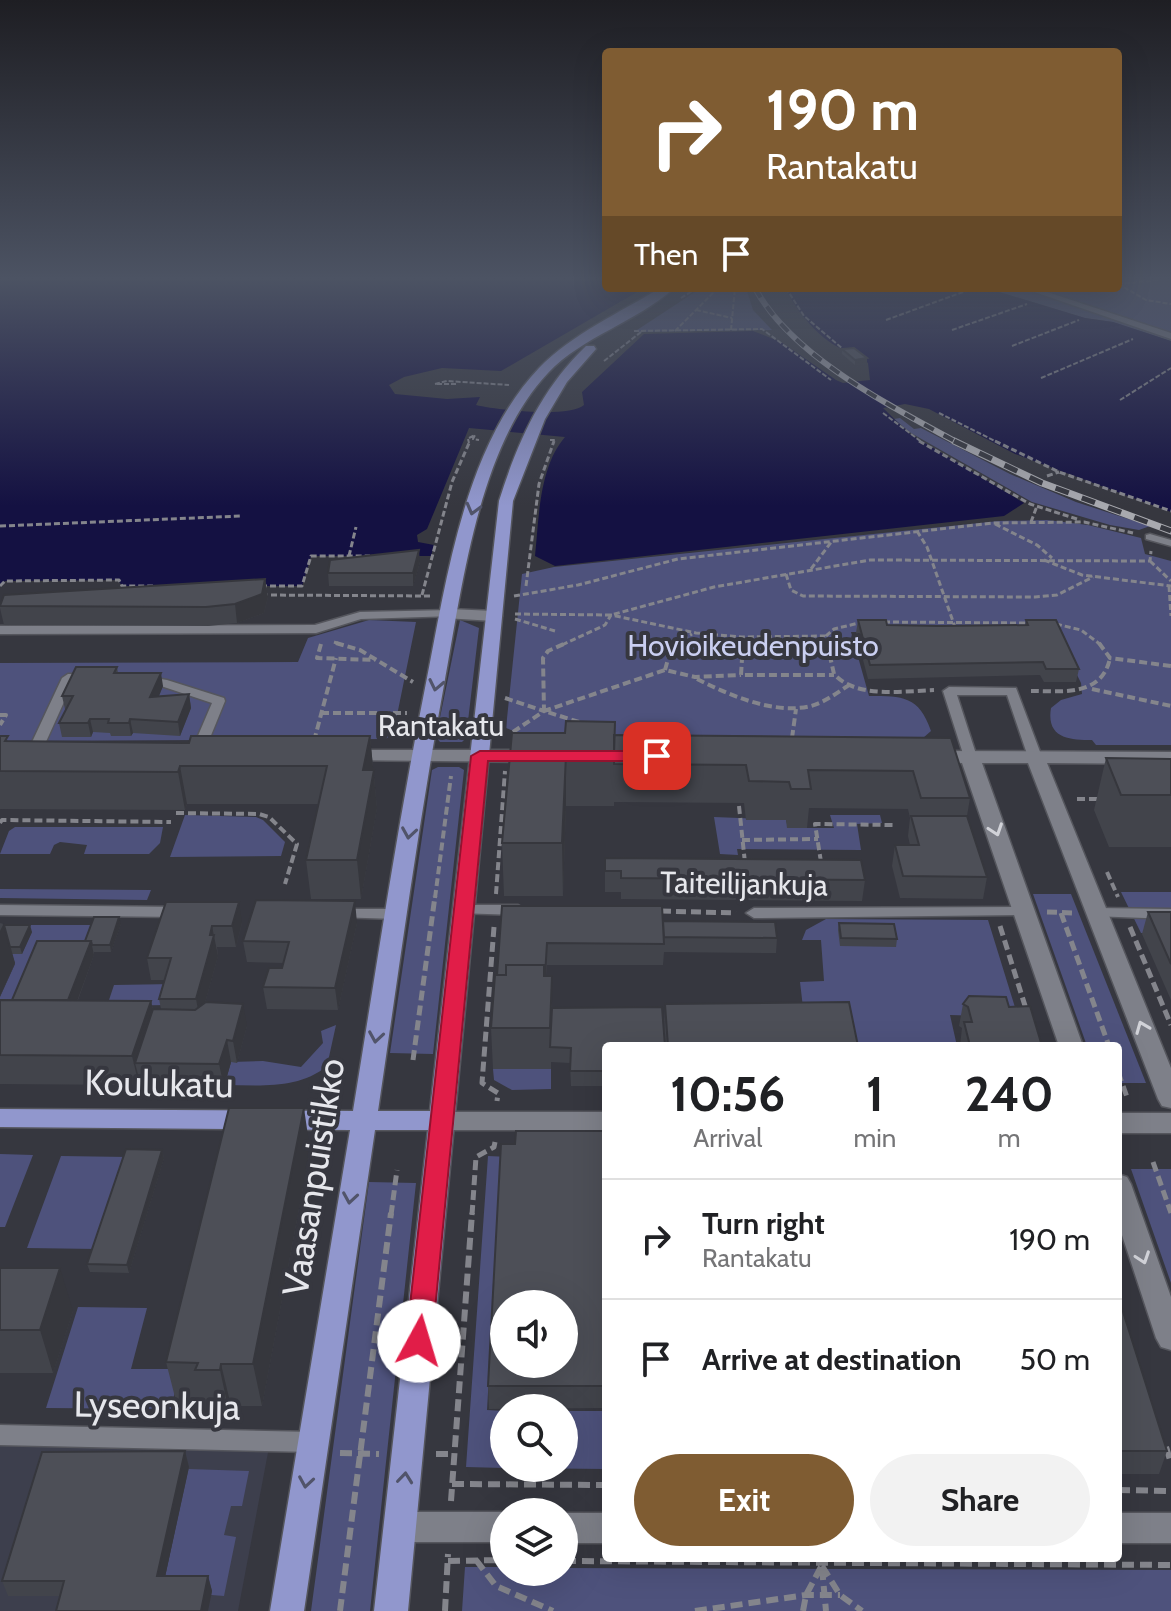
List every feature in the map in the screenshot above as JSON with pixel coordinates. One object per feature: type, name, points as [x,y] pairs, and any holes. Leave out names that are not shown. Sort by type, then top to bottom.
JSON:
[{"type":"main road","name":"Vaasanpuistikko","points":[[287,1611],[421,756],[460,555],[481,477],[501,436],[518,405],[544,370],[562,355]]},
{"type":"main road","points":[[391,1611],[462,910],[480,756],[507,616],[496,595],[506,501],[515,472],[546,407],[575,362],[585,355]]},
{"type":"main road","name":"Koulukatu","points":[[0,1118],[442,1121]]},
{"type":"street","points":[[450,614],[507,616]]},
{"type":"street","points":[[11,755],[40,756]]},
{"type":"street","name":"Rantakatu","points":[[310,756],[557,756]]},
{"type":"street","points":[[918,757],[1171,758]]},
{"type":"street","points":[[970,757],[1070,1042]]},
{"type":"street","points":[[1035,757],[1171,1099]]},
{"type":"street","name":"Koulukatu","points":[[442,1121],[602,1121]]},
{"type":"street","points":[[1122,1123],[1171,1123]]},
{"type":"street","points":[[1122,1196],[1171,1338]]},
{"type":"street","points":[[400,1527],[490,1527]]},
{"type":"street","points":[[578,1528],[602,1528]]},
{"type":"street","points":[[1122,1528],[1171,1528]]},
{"type":"lane","points":[[1150,537],[1171,543]]},
{"type":"lane","points":[[0,630],[316,629],[360,616],[450,614]]},
{"type":"lane","points":[[40,756],[68,678],[104,677]]},
{"type":"lane","points":[[132,679],[163,683],[219,701],[197,756]]},
{"type":"lane","points":[[970,757],[949,691],[1012,691],[1035,757]]},
{"type":"lane","points":[[0,910],[192,912]]},
{"type":"lane","points":[[462,910],[542,910]]},
{"type":"lane","name":"Taiteilijankuja","points":[[754,913],[1024,912]]},
{"type":"lane","points":[[324,913],[396,914]]},
{"type":"lane","points":[[1097,913],[1171,914]]},
{"type":"lane","name":"Lyseonkuja","points":[[0,1435],[312,1448]]},
{"type":"path","points":[[603,362],[612,355]]},
{"type":"path","points":[[797,355],[831,380]]},
{"type":"path","points":[[1041,378],[1095,355]]},
{"type":"path","points":[[1120,400],[1171,368]]},
{"type":"path","points":[[456,384],[516,386]]},
{"type":"path","points":[[883,413],[920,441],[1037,506],[1084,522],[1150,537],[1150,561],[1170,584],[1171,616]]},
{"type":"path","points":[[939,413],[1059,472],[1171,511]]},
{"type":"path","points":[[422,595],[452,482],[471,435],[475,435],[473,439]]},
{"type":"path","points":[[526,586],[539,484],[553,443]]},
{"type":"path","points":[[1047,476],[1059,472]]},
{"type":"path","points":[[1031,522],[1037,506]]},
{"type":"path","points":[[0,526],[241,516]]},
{"type":"path","points":[[496,595],[515,596],[578,585],[678,559],[993,523],[1084,522]]},
{"type":"path","points":[[993,523],[1037,545],[1057,565]]},
{"type":"path","points":[[349,556],[356,527]]},
{"type":"path","points":[[917,531],[931,558],[958,636]]},
{"type":"path","points":[[810,570],[833,540]]},
{"type":"path","points":[[257,586],[302,586],[311,556],[377,556]]},
{"type":"path","points":[[1042,559],[1093,577],[1170,584]]},
{"type":"path","points":[[544,711],[543,658],[548,651],[605,625],[611,615],[714,587],[870,560],[1150,561]]},
{"type":"path","points":[[786,574],[791,590],[803,596],[1057,595],[1093,577]]},
{"type":"path","points":[[0,586],[5,581],[119,580],[122,586],[167,586]]},
{"type":"path","points":[[253,595],[454,595]]},
{"type":"path","points":[[507,616],[611,615],[696,633],[742,637],[826,636],[834,629],[869,622]]},
{"type":"path","points":[[507,616],[555,631]]},
{"type":"path","points":[[883,622],[1027,623]]},
{"type":"path","points":[[1053,624],[1082,630],[1098,639],[1110,658],[1110,666],[1102,679],[1090,688]]},
{"type":"path","points":[[665,670],[665,658],[673,647],[684,636],[696,633]]},
{"type":"path","points":[[826,636],[834,675]]},
{"type":"path","points":[[741,675],[744,654],[742,637]]},
{"type":"path","points":[[375,660],[317,658],[323,638],[360,650],[413,682]]},
{"type":"path","points":[[310,756],[336,658]]},
{"type":"path","points":[[1110,658],[1171,666]]},
{"type":"path","points":[[513,732],[544,711],[665,670],[695,677],[723,692],[796,709],[809,706],[849,685]]},
{"type":"path","points":[[695,677],[834,675],[849,685],[876,690],[949,691]]},
{"type":"path","points":[[1012,691],[1090,688],[1171,706]]},
{"type":"path","points":[[505,698],[585,724]]},
{"type":"path","points":[[790,746],[796,709]]},
{"type":"path","points":[[321,713],[407,713]]},
{"type":"path","points":[[0,715],[6,715],[0,725]]},
{"type":"path","points":[[1060,757],[1083,812]]},
{"type":"path","points":[[413,1060],[451,776]]},
{"type":"path","points":[[498,1093],[482,1083],[505,776]]},
{"type":"path","points":[[1077,799],[1108,799]]},
{"type":"path","points":[[739,806],[746,869]]},
{"type":"path","points":[[176,813],[259,814],[269,817],[297,844],[285,884]]},
{"type":"path","points":[[0,823],[2,820],[171,822]]},
{"type":"path","points":[[822,870],[815,824],[894,825]]},
{"type":"path","points":[[742,840],[818,839]]},
{"type":"path","points":[[1105,867],[1171,1025]]},
{"type":"path","name":"Taiteilijankuja","points":[[655,911],[754,913]]},
{"type":"path","points":[[1024,912],[1097,913]]},
{"type":"path","points":[[1061,913],[1108,1042]]},
{"type":"path","points":[[1122,1083],[1127,1097]]},
{"type":"path","points":[[494,1147],[476,1157],[452,1484],[602,1485]]},
{"type":"path","points":[[1153,1162],[1171,1213]]},
{"type":"path","points":[[340,1611],[397,1170]]},
{"type":"path","points":[[1161,1434],[1171,1463]]},
{"type":"path","points":[[312,1448],[360,1454],[454,1454]]},
{"type":"path","points":[[1122,1490],[1171,1491]]},
{"type":"path","points":[[446,1609],[449,1527]]},
{"type":"path","points":[[476,1560],[496,1586],[553,1611]]},
{"type":"path","points":[[448,1561],[490,1560]]},
{"type":"path","points":[[578,1561],[602,1562]]},
{"type":"path","points":[[628,1562],[1171,1565]]},
{"type":"path","points":[[822,1565],[826,1611]]},
{"type":"path","points":[[822,1565],[840,1595],[862,1611]]},
{"type":"path","points":[[803,1611],[806,1595],[822,1565]]},
{"type":"path","points":[[695,1611],[806,1595],[840,1595]]},
{"type":"shaded area","points":[[0,355],[528,355],[501,371],[442,368],[404,377],[389,385],[395,394],[447,399],[480,397],[476,405],[549,412],[584,405],[582,392],[621,355],[800,355],[843,383],[870,380],[868,363],[856,355],[1171,355],[1171,512],[1015,454],[929,409],[905,404],[883,408],[910,434],[1024,503],[1004,516],[555,566],[535,556],[545,478],[556,449],[565,437],[469,428],[427,529],[417,535],[418,542],[434,545],[431,556],[311,556],[302,586],[122,586],[118,580],[5,581],[0,586]]},
{"type":"shaded area","points":[[0,1435],[270,1442],[238,1611],[0,1611]]},
{"type":"green space","points":[[900,418],[914,429],[921,428],[1010,474],[1076,502],[1150,526],[1139,530],[1110,525],[1032,502],[911,433],[894,419]]},
{"type":"green space","name":"Hovioikeudenpuisto","points":[[1047,520],[1088,525],[1141,538],[1145,554],[1171,561],[1171,745],[1096,745],[1092,740],[1068,738],[1056,731],[1050,718],[1051,708],[1061,700],[1082,694],[1081,683],[1056,632],[851,632],[869,696],[900,698],[915,705],[931,731],[923,738],[516,744],[516,732],[506,728],[522,574],[554,567],[999,521]]},
{"type":"green space","points":[[369,620],[416,622],[393,735],[385,739],[0,741],[0,663],[298,662],[308,638]]},
{"type":"green space","points":[[460,620],[479,628],[466,738],[462,742],[440,742],[436,737]]},
{"type":"green space","points":[[459,767],[464,770],[433,1054],[390,1053],[432,770]]},
{"type":"green space","points":[[185,815],[256,817],[285,842],[281,856],[170,857]]},
{"type":"green space","points":[[830,815],[880,815],[882,823],[857,824],[861,850],[737,849],[738,855],[720,854],[714,817],[786,820],[788,828],[834,828]]},
{"type":"green space","points":[[15,827],[163,827],[160,843],[149,854],[84,854],[87,845],[60,842],[54,845],[50,854],[0,854],[9,831]]},
{"type":"green space","points":[[0,889],[151,890],[147,900],[0,898]]},
{"type":"green space","points":[[1121,892],[1171,892],[1171,933],[1141,933]]},
{"type":"green space","points":[[1033,894],[1071,894],[1146,1083],[1122,1083],[1122,1042],[1086,1042]]},
{"type":"green space","points":[[826,919],[988,920],[1018,1017],[950,1015],[956,1042],[841,1042],[804,1016],[800,982],[824,981],[821,940],[802,940],[806,930]]},
{"type":"green space","points":[[0,925],[96,925],[85,955],[0,1029],[0,997],[15,964]]},
{"type":"green space","points":[[174,984],[168,1005],[107,1006],[114,985]]},
{"type":"green space","points":[[336,1025],[327,1066],[316,1074],[291,1083],[224,1085],[231,1062],[263,1061],[301,1067],[323,1043],[321,1031]]},
{"type":"green space","points":[[493,1069],[551,1069],[551,1089],[512,1090],[494,1080]]},
{"type":"green space","points":[[0,1154],[33,1155],[5,1227],[0,1227]]},
{"type":"green space","points":[[61,1156],[128,1157],[97,1249],[27,1248]]},
{"type":"green space","points":[[488,1156],[513,1157],[501,1166],[494,1290],[490,1290],[487,1410],[490,1410],[490,1468],[466,1467]]},
{"type":"green space","points":[[1131,1169],[1171,1169],[1171,1283]]},
{"type":"green space","points":[[369,1182],[416,1183],[370,1611],[311,1611]]},
{"type":"green space","points":[[78,1307],[147,1308],[131,1369],[180,1369],[171,1409],[46,1408]]},
{"type":"green space","points":[[578,1411],[602,1411],[602,1469],[578,1469]]},
{"type":"green space","points":[[188,1469],[249,1471],[242,1506],[231,1506],[224,1535],[236,1537],[224,1596],[162,1591]]},
{"type":"green space","points":[[465,1567],[490,1567],[490,1586],[578,1586],[578,1568],[1171,1570],[1171,1611],[462,1611]]},
{"type":"building","points":[[849,355],[867,358],[855,360]]},
{"type":"building","points":[[419,550],[413,573],[328,573],[330,560]]},
{"type":"building","points":[[265,579],[262,594],[235,604],[206,607],[0,606],[4,595]]},
{"type":"building","points":[[858,620],[886,620],[887,625],[939,626],[1028,625],[1026,620],[1056,620],[1079,669],[1046,669],[1043,662],[870,665]]},
{"type":"building","points":[[76,667],[117,667],[114,673],[161,673],[150,697],[189,694],[178,722],[130,719],[129,723],[108,723],[109,719],[90,719],[88,723],[59,723],[73,696],[62,696]]},
{"type":"building","points":[[566,721],[615,722],[614,755],[566,755],[562,843],[502,843],[512,733],[565,733]]},
{"type":"building","points":[[614,735],[951,738],[970,798],[921,798],[913,771],[808,770],[811,789],[791,789],[789,782],[749,781],[746,765],[614,764]]},
{"type":"building","points":[[0,736],[8,736],[5,741],[189,743],[191,736],[370,736],[363,770],[374,770],[357,860],[306,860],[327,766],[180,766],[178,772],[0,771]]},
{"type":"building","points":[[1106,758],[1171,759],[1171,795],[1121,795]]},
{"type":"building","points":[[911,816],[967,816],[987,877],[903,876],[895,845],[919,845]]},
{"type":"building","points":[[605,858],[861,860],[865,880],[621,878],[621,871],[605,871]]},
{"type":"building","points":[[256,900],[355,901],[335,988],[263,987],[269,968],[282,968],[289,942],[243,941]]},
{"type":"building","points":[[166,902],[239,902],[232,926],[212,926],[210,935],[214,935],[196,999],[159,999],[171,958],[147,958]]},
{"type":"building","points":[[502,906],[662,906],[664,944],[547,943],[545,976],[544,965],[506,965],[506,975],[497,975]]},
{"type":"building","points":[[1148,912],[1171,912],[1171,964]]},
{"type":"building","points":[[94,917],[119,917],[110,945],[92,945],[91,941],[85,941]]},
{"type":"building","points":[[663,921],[775,922],[777,938],[664,937]]},
{"type":"building","points":[[839,923],[894,924],[897,939],[841,938]]},
{"type":"building","points":[[4,925],[30,925],[20,947],[10,947]]},
{"type":"building","points":[[37,941],[91,941],[68,1000],[12,1000]]},
{"type":"building","points":[[506,965],[544,965],[544,976],[552,976],[550,1028],[491,1028],[495,975],[506,975]]},
{"type":"building","points":[[969,996],[1006,997],[1009,1007],[1030,1006],[1041,1042],[969,1042],[964,1022],[972,1022],[968,1007],[963,1004]]},
{"type":"building","points":[[0,1000],[151,1001],[132,1056],[0,1055]]},
{"type":"building","points":[[206,1002],[243,1004],[233,1041],[227,1040],[219,1064],[135,1063],[153,1009],[195,1010]]},
{"type":"building","points":[[849,1002],[857,1042],[668,1042],[665,1004]]},
{"type":"building","points":[[662,1007],[665,1042],[602,1042],[602,1071],[570,1071],[571,1048],[550,1047],[552,1008]]},
{"type":"building","points":[[229,1108],[304,1108],[253,1364],[221,1364],[220,1370],[195,1370],[198,1363],[166,1362]]},
{"type":"building","points":[[516,1131],[602,1131],[602,1386],[488,1386],[490,1349],[490,1378],[578,1378],[578,1290],[493,1290],[501,1144],[515,1144]]},
{"type":"building","points":[[126,1149],[162,1150],[127,1265],[87,1264]]},
{"type":"building","points":[[0,1268],[60,1268],[40,1330],[0,1330]]},
{"type":"building","points":[[1122,1309],[1167,1451],[1122,1451]]},
{"type":"building","points":[[185,1451],[157,1576],[208,1576],[201,1611],[56,1611],[64,1581],[2,1581],[42,1452]]},
{"type":"railway","points":[[815,355],[874,396],[957,442]]},
{"type":"railway","points":[[957,442],[1042,483],[1171,531]]},
{"type":"route","points":[[419,1341],[480,756],[657,756]]}]
